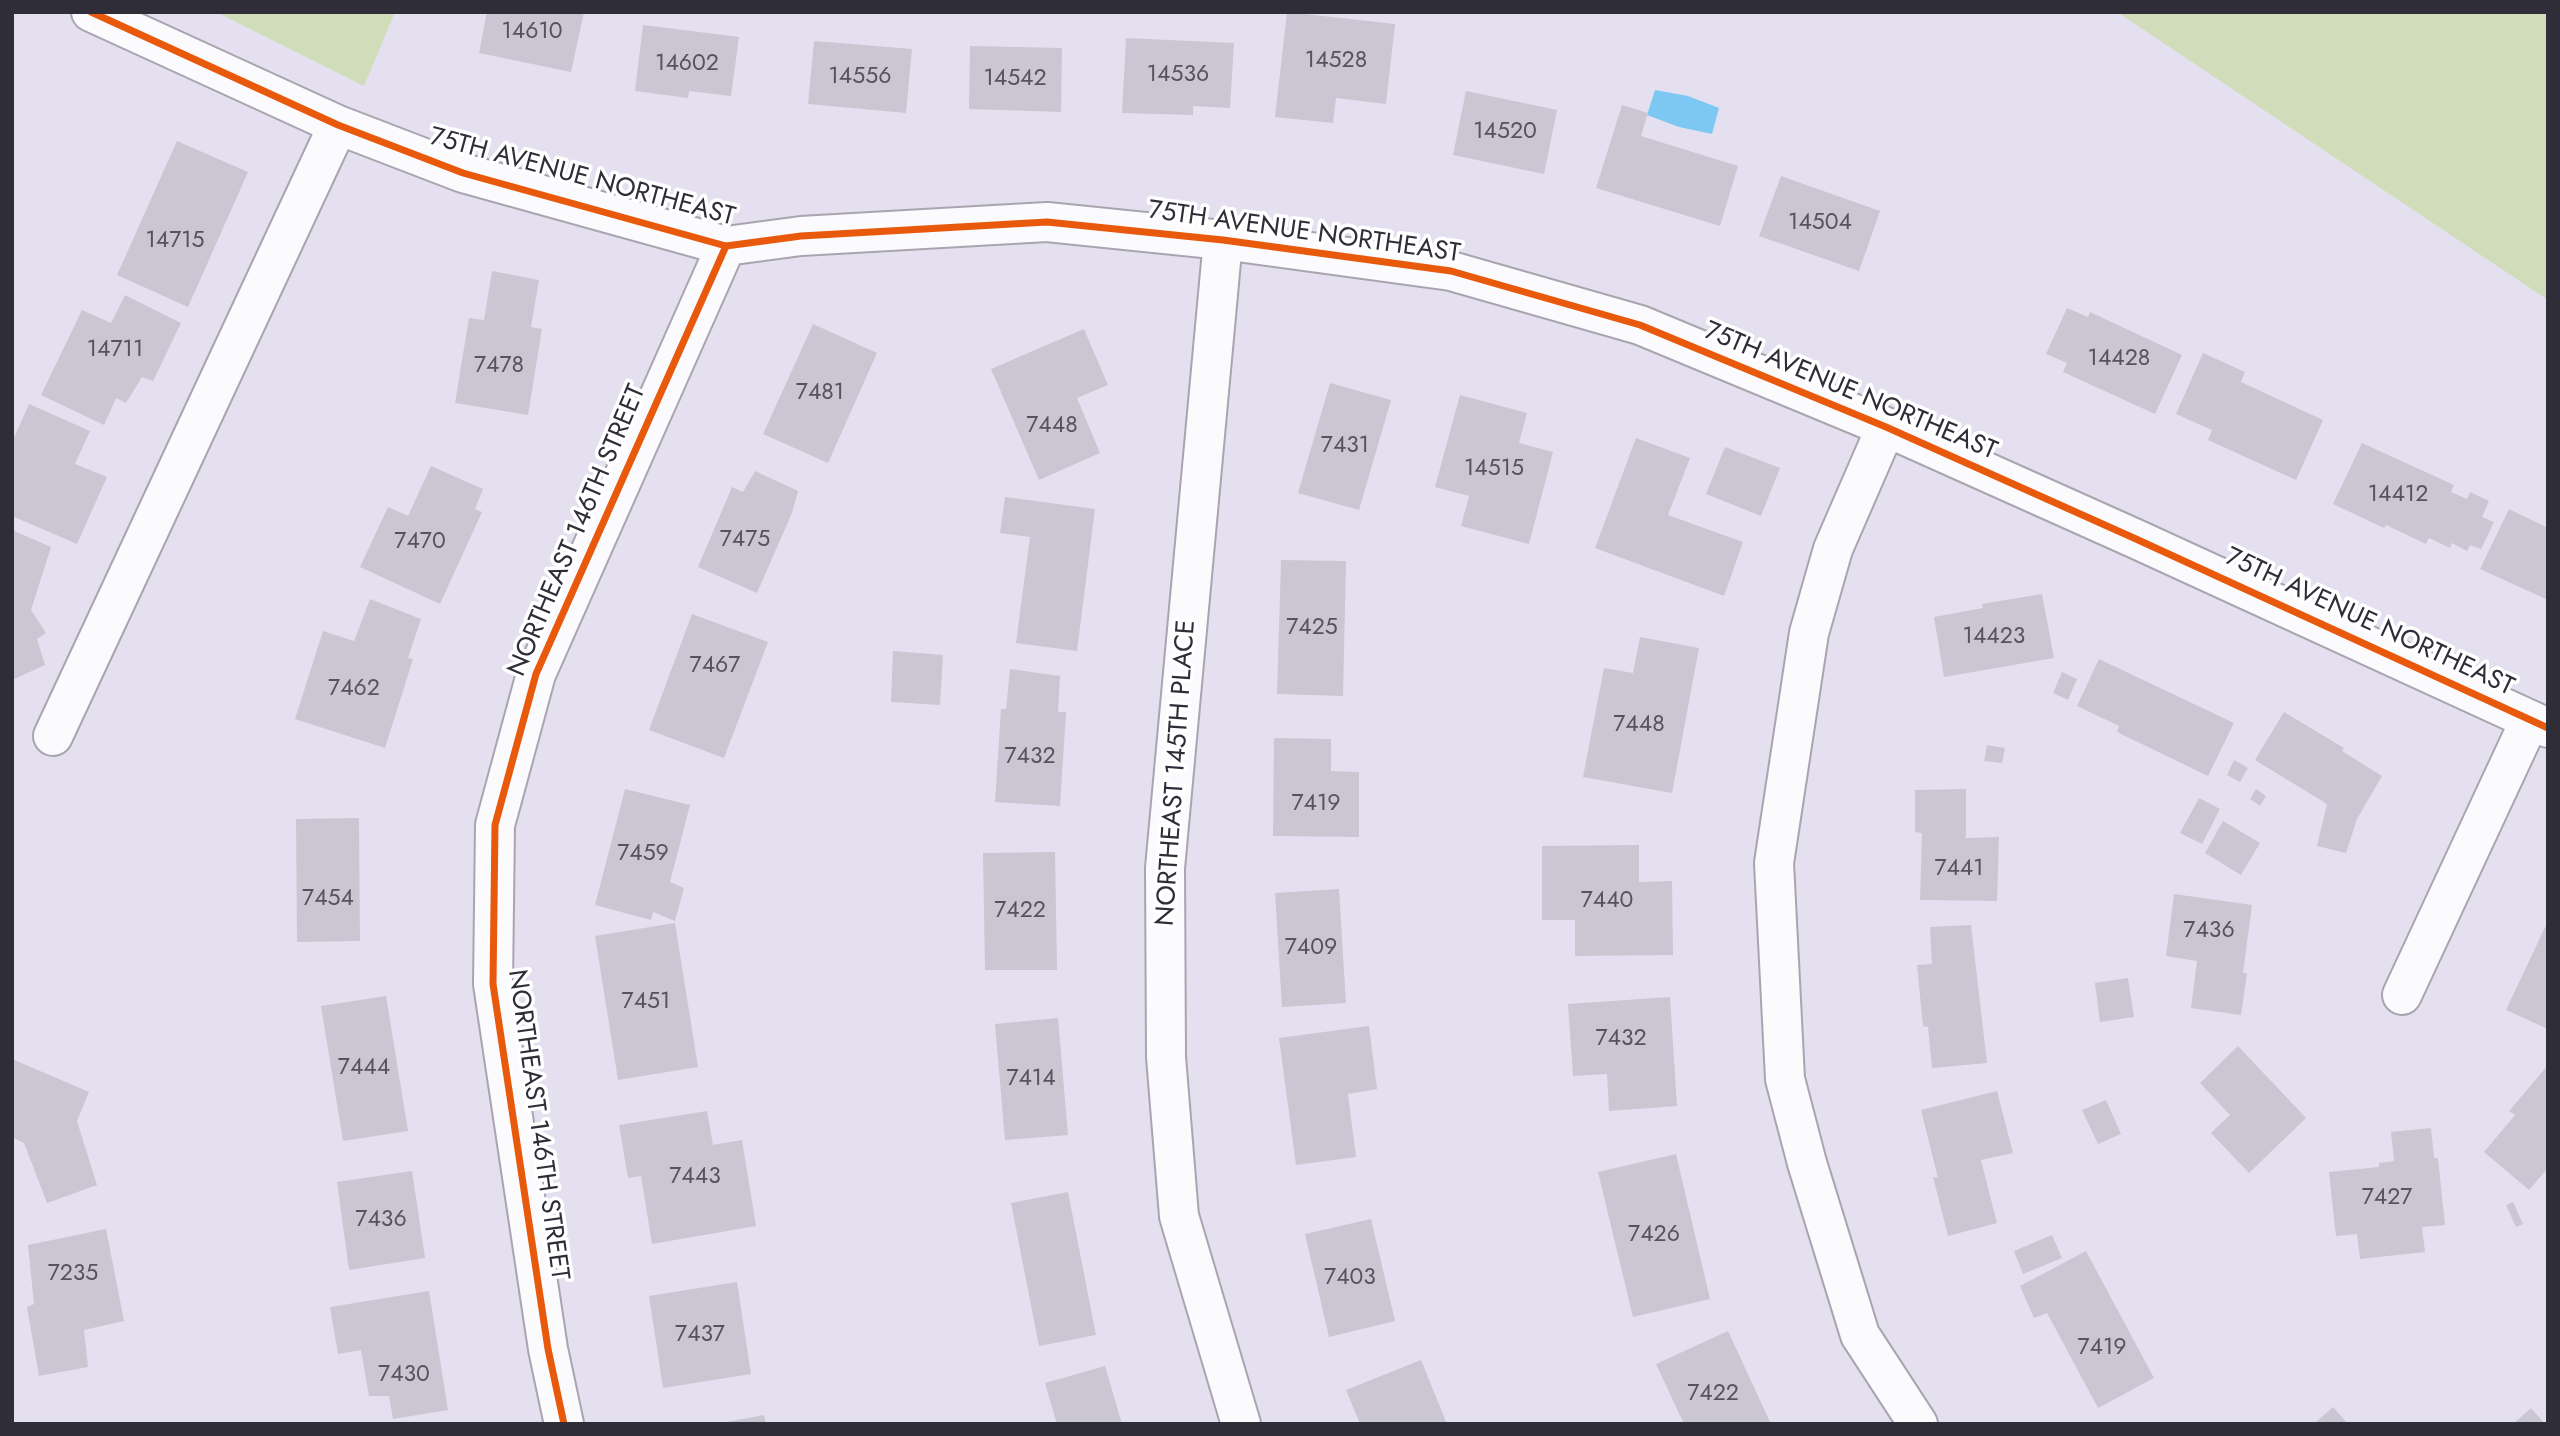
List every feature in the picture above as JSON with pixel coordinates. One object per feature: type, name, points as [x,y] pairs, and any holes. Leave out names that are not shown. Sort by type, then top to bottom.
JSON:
[{"type":"street","name":"75TH AVENUE NORTHEAST","points":[[91,12],[338,125],[463,173],[726,246],[801,236],[1047,222],[1223,240],[1451,271],[1640,325],[1886,427],[2539,724]]},
{"type":"street","points":[[53,736],[338,125]]},
{"type":"street","name":"NORTHEAST 145TH PLACE","points":[[1223,240],[1165,868],[1166,1056],[1179,1216],[1241,1424]]},
{"type":"street","name":"NORTHEAST 146TH STREET","points":[[564,1424],[548,1349],[493,984],[495,825],[536,674],[726,246]]},
{"type":"street","points":[[1886,427],[1833,549],[1809,633],[1774,863],[1785,1079],[1791,1103],[1860,1335],[1918,1424]]},
{"type":"street","points":[[2402,995],[2539,724]]},
{"type":"green space","points":[[216,12],[395,12],[364,86]]},
{"type":"green space","points":[[2117,12],[2548,12],[2548,300]]},
{"type":"water","points":[[1655,90],[1688,96],[1719,108],[1712,134],[1679,127],[1647,115]]},
{"type":"building","points":[[487,12],[584,12],[571,72],[479,53]]},
{"type":"building","points":[[1287,12],[1395,24],[1386,104],[1336,98],[1333,123],[1275,117]]},
{"type":"building","points":[[643,25],[739,37],[731,96],[689,91],[688,98],[635,91]]},
{"type":"building","points":[[1126,38],[1234,43],[1230,108],[1193,106],[1193,115],[1122,113]]},
{"type":"building","points":[[814,41],[912,49],[906,113],[808,104]]},
{"type":"building","points":[[970,46],[1062,48],[1061,112],[969,109]]},
{"type":"building","points":[[1466,91],[1557,110],[1544,174],[1453,155]]},
{"type":"building","points":[[1622,105],[1648,113],[1641,136],[1738,166],[1720,226],[1596,188]]},
{"type":"building","points":[[177,141],[248,172],[188,307],[117,275]]},
{"type":"building","points":[[1781,176],[1880,211],[1859,271],[1759,236]]},
{"type":"building","points":[[492,271],[539,280],[531,327],[542,329],[528,415],[455,403],[469,318],[484,320]]},
{"type":"building","points":[[125,295],[181,323],[153,381],[142,377],[126,403],[116,398],[104,425],[41,395],[82,310],[111,323]]},
{"type":"building","points":[[2067,308],[2088,317],[2090,312],[2182,355],[2155,414],[2063,372],[2067,363],[2046,354]]},
{"type":"building","points":[[813,324],[877,353],[828,463],[763,434]]},
{"type":"building","points":[[1084,329],[1108,385],[1077,398],[1100,453],[1039,480],[991,369]]},
{"type":"building","points":[[2203,353],[2245,372],[2241,382],[2323,420],[2296,480],[2208,440],[2212,430],[2176,414]]},
{"type":"building","points":[[1330,383],[1391,400],[1359,510],[1298,493]]},
{"type":"building","points":[[1460,395],[1527,413],[1519,443],[1553,452],[1529,544],[1461,526],[1469,496],[1435,487]]},
{"type":"building","points":[[29,404],[90,431],[75,464],[107,477],[77,544],[12,516],[12,442]]},
{"type":"building","points":[[1636,438],[1690,458],[1668,515],[1743,542],[1724,596],[1595,548]]},
{"type":"building","points":[[2362,443],[2454,485],[2451,492],[2467,499],[2470,492],[2489,501],[2482,517],[2494,522],[2481,549],[2470,545],[2467,551],[2452,543],[2450,548],[2429,538],[2426,544],[2333,504]]},
{"type":"building","points":[[1725,447],[1780,468],[1761,516],[1706,494]]},
{"type":"building","points":[[431,466],[483,489],[475,509],[482,512],[440,604],[360,567],[388,507],[408,516]]},
{"type":"building","points":[[755,471],[798,491],[792,513],[757,593],[698,567],[732,487],[743,492]]},
{"type":"building","points":[[1005,497],[1095,509],[1077,651],[1016,643],[1030,537],[1000,533]]},
{"type":"building","points":[[2509,509],[2548,528],[2548,600],[2480,569]]},
{"type":"building","points":[[12,530],[51,547],[31,610],[46,633],[37,639],[45,665],[12,680]]},
{"type":"building","points":[[1281,560],[1346,561],[1343,696],[1277,694]]},
{"type":"building","points":[[2042,594],[2054,658],[1944,677],[1934,617],[1983,608],[1982,604]]},
{"type":"building","points":[[370,599],[421,619],[408,658],[413,659],[385,748],[295,719],[323,631],[354,641]]},
{"type":"building","points":[[692,614],[768,642],[724,758],[649,730]]},
{"type":"building","points":[[1640,637],[1699,648],[1672,793],[1583,777],[1604,668],[1633,673]]},
{"type":"building","points":[[893,651],[943,655],[940,705],[891,702]]},
{"type":"building","points":[[2099,659],[2234,723],[2208,776],[2117,732],[2119,726],[2077,706]]},
{"type":"building","points":[[1010,669],[1060,676],[1058,712],[1066,712],[1060,806],[995,802],[1001,709],[1006,709]]},
{"type":"building","points":[[2062,672],[2077,679],[2068,700],[2053,693]]},
{"type":"building","points":[[2284,712],[2344,748],[2342,751],[2382,776],[2357,819],[2346,853],[2317,846],[2327,804],[2255,760]]},
{"type":"building","points":[[1274,738],[1331,739],[1331,771],[1359,772],[1359,837],[1273,836]]},
{"type":"building","points":[[1987,745],[2005,748],[2002,763],[1984,761]]},
{"type":"building","points":[[2234,760],[2248,768],[2240,782],[2227,775]]},
{"type":"building","points":[[625,789],[690,805],[670,882],[684,888],[675,921],[653,912],[651,920],[595,905]]},
{"type":"building","points":[[1966,789],[1966,838],[1999,837],[1997,901],[1920,900],[1922,833],[1915,832],[1915,790]]},
{"type":"building","points":[[2256,789],[2266,796],[2260,806],[2250,799]]},
{"type":"building","points":[[2199,798],[2220,809],[2202,844],[2180,833]]},
{"type":"building","points":[[359,818],[360,941],[297,942],[296,819]]},
{"type":"building","points":[[2223,821],[2260,843],[2241,875],[2205,853]]},
{"type":"building","points":[[1639,845],[1639,882],[1672,881],[1673,955],[1575,956],[1575,920],[1542,920],[1542,846]]},
{"type":"building","points":[[1055,852],[1057,970],[985,970],[983,853]]},
{"type":"building","points":[[1339,889],[1346,1003],[1282,1007],[1275,893]]},
{"type":"building","points":[[2174,894],[2252,905],[2243,973],[2247,973],[2241,1015],[2191,1008],[2197,961],[2166,956]]},
{"type":"building","points":[[2548,921],[2548,1029],[2506,1010]]},
{"type":"building","points":[[675,923],[698,1067],[618,1080],[595,936]]},
{"type":"building","points":[[1971,925],[1987,1063],[1932,1068],[1928,1027],[1923,1026],[1917,965],[1932,964],[1930,927]]},
{"type":"building","points":[[2128,978],[2134,1017],[2100,1022],[2095,983]]},
{"type":"building","points":[[386,996],[408,1131],[343,1141],[321,1006]]},
{"type":"building","points":[[1670,997],[1677,1106],[1609,1111],[1607,1074],[1573,1076],[1568,1004]]},
{"type":"building","points":[[1058,1018],[1068,1135],[1005,1140],[995,1024]]},
{"type":"building","points":[[1369,1026],[1377,1089],[1348,1094],[1356,1157],[1296,1165],[1279,1038]]},
{"type":"building","points":[[2238,1046],[2306,1118],[2249,1173],[2211,1133],[2230,1115],[2200,1083]]},
{"type":"building","points":[[12,1059],[89,1092],[77,1121],[97,1185],[47,1203],[24,1143],[12,1137]]},
{"type":"building","points":[[2548,1065],[2548,1168],[2529,1190],[2484,1152],[2515,1115],[2509,1111]]},
{"type":"building","points":[[1997,1091],[2013,1153],[1981,1160],[1997,1223],[1948,1236],[1933,1177],[1938,1178],[1921,1110]]},
{"type":"building","points":[[2106,1100],[2121,1134],[2098,1144],[2082,1110]]},
{"type":"building","points":[[707,1111],[713,1145],[742,1140],[756,1226],[652,1244],[641,1176],[628,1178],[619,1125]]},
{"type":"building","points":[[2431,1128],[2434,1158],[2438,1158],[2445,1225],[2422,1227],[2425,1252],[2360,1259],[2357,1234],[2336,1236],[2329,1172],[2379,1167],[2379,1163],[2394,1161],[2391,1132]]},
{"type":"building","points":[[1676,1154],[1710,1299],[1633,1317],[1598,1172]]},
{"type":"building","points":[[412,1171],[425,1258],[349,1270],[337,1182]]},
{"type":"building","points":[[1068,1192],[1096,1335],[1039,1346],[1011,1203]]},
{"type":"building","points":[[2513,1202],[2523,1224],[2516,1227],[2506,1205]]},
{"type":"building","points":[[1371,1219],[1395,1321],[1329,1337],[1305,1234]]},
{"type":"building","points":[[106,1229],[124,1321],[84,1330],[88,1367],[39,1376],[27,1307],[34,1304],[28,1245]]},
{"type":"building","points":[[2052,1235],[2062,1258],[2023,1274],[2014,1251]]},
{"type":"building","points":[[2086,1251],[2154,1378],[2098,1408],[2047,1313],[2034,1318],[2020,1286]]},
{"type":"building","points":[[737,1282],[751,1374],[663,1388],[649,1296]]},
{"type":"building","points":[[429,1291],[448,1410],[393,1419],[389,1396],[369,1396],[361,1350],[338,1354],[330,1307]]},
{"type":"building","points":[[1728,1331],[1771,1424],[1684,1424],[1656,1364]]},
{"type":"building","points":[[1421,1360],[1447,1424],[1360,1424],[1346,1390]]},
{"type":"building","points":[[1105,1366],[1122,1424],[1057,1424],[1045,1383]]},
{"type":"building","points":[[2333,1407],[2348,1424],[2317,1424],[2316,1422]]},
{"type":"building","points":[[2531,1408],[2545,1424],[2513,1424]]},
{"type":"building","points":[[764,1415],[766,1424],[726,1424],[726,1422]]},
{"type":"cycle path","points":[[91,12],[338,125],[463,173],[726,246],[801,236],[1047,222],[1223,240],[1451,271],[1640,325],[1886,427],[2548,728]]},
{"type":"cycle path","points":[[564,1424],[548,1349],[493,984],[495,825],[536,674],[726,246]]}]
